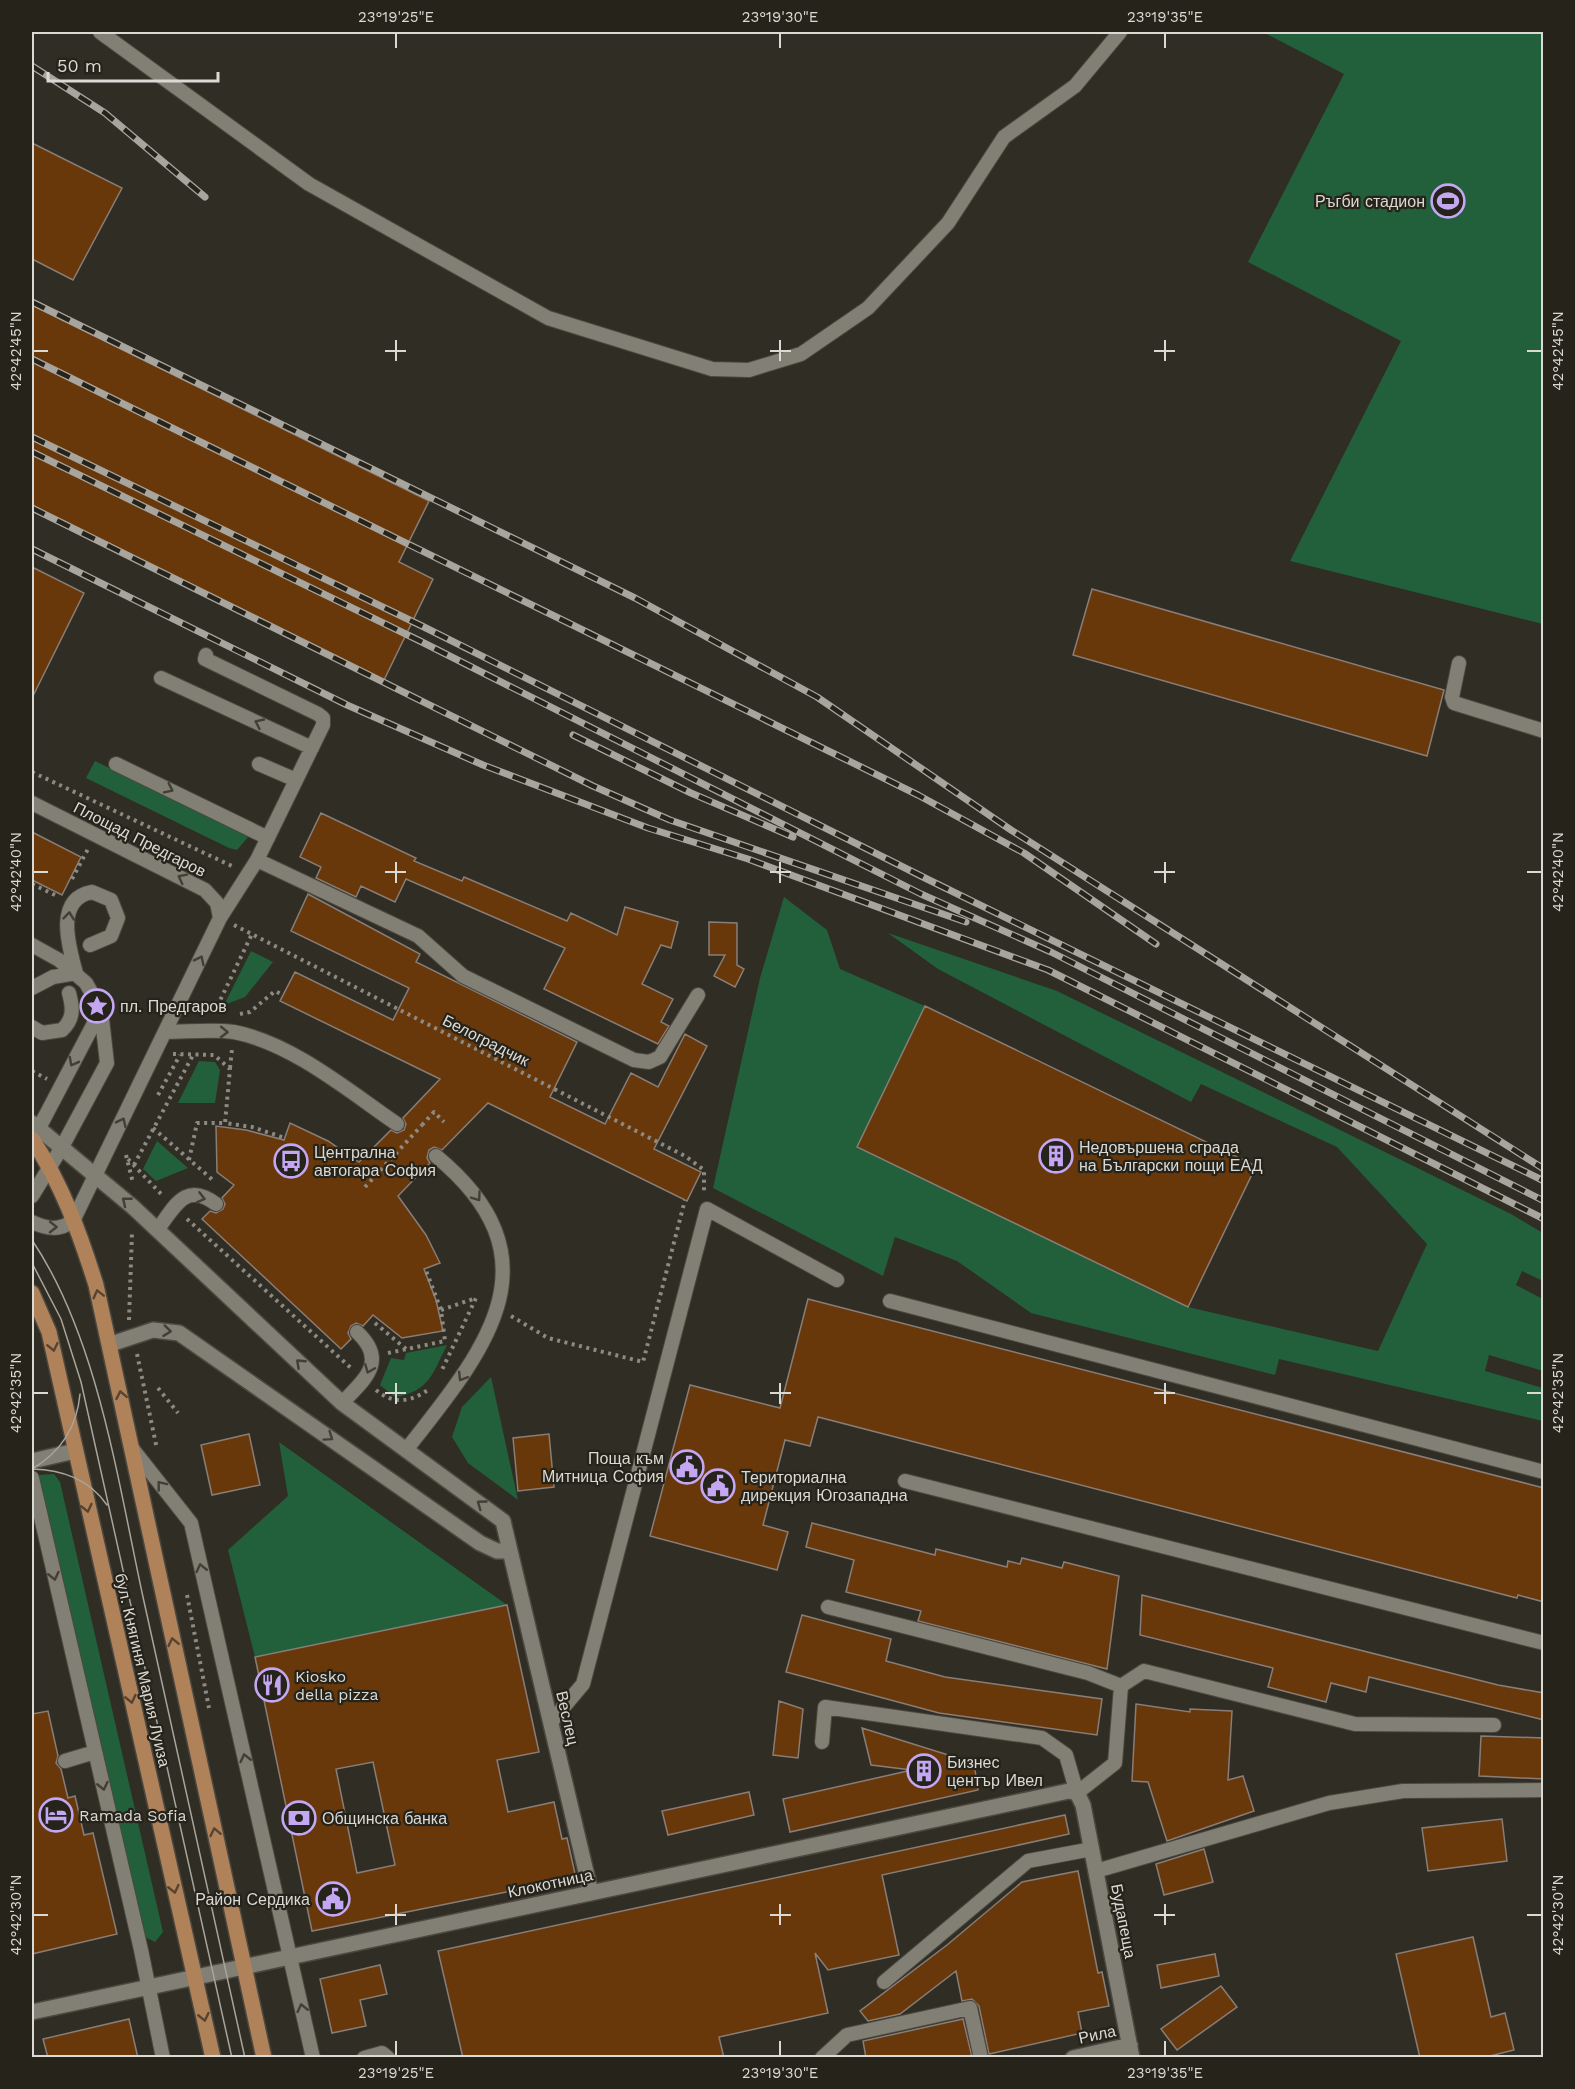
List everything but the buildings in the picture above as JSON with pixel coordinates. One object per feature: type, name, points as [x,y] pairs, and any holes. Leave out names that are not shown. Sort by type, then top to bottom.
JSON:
[{"type":"main road","name":"бул. Княгиня Мария Луиза","points":[[34,1130],[74,1221],[96,1285],[111,1344],[131,1447],[264,2058]]},
{"type":"main road","name":"бул. Княгиня Мария Луиза","points":[[32,1293],[49,1332],[213,2058]]},
{"type":"street","name":"Веслец","points":[[34,1130],[62,1147],[158,1229],[342,1403],[502,1520],[591,1893]]},
{"type":"street","points":[[111,1344],[133,1335],[165,1329],[179,1333],[480,1542],[497,1551],[510,1551]]},
{"type":"street","points":[[32,1461],[75,1451]]},
{"type":"street","name":"Клокотница","points":[[32,2013],[1059,1792],[1077,1793]]},
{"type":"street","name":"Будапеща","points":[[1077,1793],[1083,1805],[1131,2051]]},
{"type":"street","name":"Рила","points":[[1073,2058],[1131,2051]]},
{"type":"lane","points":[[100,32],[309,184],[548,318],[712,369],[750,370],[801,354],[868,308],[948,223],[1004,137],[1075,86],[1120,32]]},
{"type":"lane","points":[[32,1222],[53,1229],[61,1228],[74,1221],[220,918],[257,860],[323,724],[323,718],[318,714],[205,659],[206,656]]},
{"type":"lane","points":[[1459,663],[1452,697],[1454,703],[1544,731]]},
{"type":"lane","points":[[161,678],[312,748]]},
{"type":"lane","points":[[116,764],[268,838]]},
{"type":"lane","points":[[259,764],[296,780]]},
{"type":"lane","name":"Площад Предгаров","points":[[32,803],[205,890],[217,903],[220,918]]},
{"type":"lane","points":[[257,860],[418,936],[463,976],[634,1060],[649,1062],[660,1057],[698,995]]},
{"type":"lane","points":[[76,973],[67,912],[75,900],[92,892],[111,900],[118,918],[111,936],[90,945]]},
{"type":"lane","points":[[32,945],[59,960],[87,983],[101,1010],[107,1063],[62,1147],[32,1196]]},
{"type":"lane","points":[[32,988],[53,977],[76,973]]},
{"type":"lane","points":[[32,1027],[48,1034],[67,1026],[73,1012],[69,993]]},
{"type":"lane","points":[[34,1130],[101,1010]]},
{"type":"lane","points":[[165,1032],[234,1032],[279,1048],[339,1083],[397,1124]]},
{"type":"lane","points":[[406,1450],[462,1379],[497,1309],[504,1282],[502,1254],[489,1213],[464,1180],[436,1156]]},
{"type":"lane","points":[[158,1229],[174,1207],[188,1195],[201,1195],[216,1204]]},
{"type":"lane","points":[[551,1722],[583,1684],[707,1209],[837,1280]]},
{"type":"lane","points":[[890,1301],[1544,1472]]},
{"type":"lane","points":[[342,1403],[364,1380],[371,1369],[373,1356],[366,1340],[357,1332]]},
{"type":"lane","name":"бул. Княгиня Мария Луиза","points":[[131,1447],[191,1523],[314,2058]]},
{"type":"lane","points":[[32,1478],[163,2058]]},
{"type":"lane","points":[[905,1481],[1544,1642]]},
{"type":"lane","points":[[828,1607],[1088,1673],[1121,1686]]},
{"type":"lane","points":[[1121,1686],[1144,1671],[1355,1724],[1494,1725]]},
{"type":"lane","points":[[822,1742],[825,1707],[1042,1738],[1066,1755],[1077,1793],[1115,1763],[1121,1686]]},
{"type":"lane","points":[[65,1761],[95,1752]]},
{"type":"lane","points":[[1096,1871],[1329,1803],[1403,1791],[1544,1790]]},
{"type":"lane","points":[[884,1982],[1028,1861],[1092,1849]]},
{"type":"lane","points":[[822,2058],[847,2035],[970,2008],[981,2058]]},
{"type":"lane","points":[[364,2058],[382,2053],[388,2058]]},
{"type":"path","points":[[32,772],[248,874]]},
{"type":"path","points":[[67,890],[95,835]]},
{"type":"path","points":[[32,884],[62,899]]},
{"type":"path","name":"Белоградчик","points":[[220,918],[692,1160],[704,1170],[707,1209]]},
{"type":"path","points":[[219,1014],[214,1013],[252,934]]},
{"type":"path","points":[[236,1015],[250,1012],[275,991],[283,995]]},
{"type":"path","points":[[155,1054],[214,1055],[230,1069],[225,1123]]},
{"type":"path","points":[[158,1095],[180,1054]]},
{"type":"path","points":[[134,1165],[193,1054]]},
{"type":"path","points":[[32,1071],[52,1082]]},
{"type":"path","points":[[365,1187],[434,1112],[444,1122]]},
{"type":"path","points":[[189,1160],[198,1123],[225,1123],[252,1127],[285,1138]]},
{"type":"path","points":[[153,1128],[220,1187]]},
{"type":"path","points":[[126,1157],[174,1207],[364,1380],[393,1401],[412,1401],[428,1390],[441,1372],[476,1298]]},
{"type":"path","points":[[128,1164],[134,1188],[128,1315],[159,1460]]},
{"type":"path","points":[[441,1310],[476,1298],[548,1338],[643,1362],[685,1200]]},
{"type":"path","points":[[373,1356],[445,1341],[441,1310],[425,1269]]},
{"type":"path","points":[[370,1318],[407,1350]]},
{"type":"path","points":[[158,1388],[178,1413]]},
{"type":"path","points":[[185,1586],[211,1715]]},
{"type":"green space","points":[[1263,32],[1543,32],[1543,624],[1290,561],[1401,341],[1248,262],[1344,74]]},
{"type":"green space","points":[[95,761],[249,836],[237,850],[229,848],[86,778]]},
{"type":"green space","points":[[784,897],[827,930],[840,969],[925,1006],[857,1147],[1188,1307],[1378,1351],[1427,1244],[1337,1147],[1201,1084],[1191,1102],[938,969],[888,933],[1057,991],[1511,1214],[1543,1233],[1543,1281],[1522,1271],[1516,1285],[1543,1299],[1543,1371],[1489,1355],[1485,1371],[1543,1388],[1543,1421],[1279,1359],[1275,1375],[1031,1313],[957,1261],[895,1237],[883,1276],[713,1188],[760,978]]},
{"type":"green space","points":[[251,951],[273,962],[245,997],[224,1005]]},
{"type":"green space","points":[[199,1061],[215,1062],[220,1070],[215,1103],[178,1103]]},
{"type":"green space","points":[[157,1141],[188,1168],[156,1181],[143,1169]]},
{"type":"green space","points":[[447,1345],[428,1380],[416,1391],[395,1397],[380,1385],[391,1358],[404,1360],[406,1353]]},
{"type":"green space","points":[[491,1377],[518,1500],[468,1463],[452,1437],[462,1407]]},
{"type":"green space","points":[[279,1442],[507,1605],[255,1657],[228,1550],[288,1496]]},
{"type":"green space","points":[[54,1474],[60,1482],[163,1932],[155,1942],[145,1937],[38,1475]]},
{"type":"tram line","points":[[32,1240],[55,1279],[74,1321],[103,1412],[245,2058]]},
{"type":"tram line","points":[[32,1263],[61,1319],[81,1382],[232,2058]]},
{"type":"tram line","points":[[32,1469],[51,1455],[66,1438],[75,1417],[80,1394]]},
{"type":"tram line","points":[[32,1469],[54,1471],[84,1482],[107,1505]]},
{"type":"railway","points":[[32,66],[105,113],[205,197]]},
{"type":"railway","points":[[32,302],[635,598],[817,697],[1011,830],[1544,1169]]},
{"type":"railway","points":[[32,359],[918,795],[1024,853],[1156,944]]},
{"type":"railway","points":[[32,437],[424,627],[927,879],[1544,1181]]},
{"type":"railway","points":[[32,452],[418,640],[921,894],[1051,952],[1544,1201]]},
{"type":"railway","points":[[32,508],[593,786],[670,820],[966,922]]},
{"type":"railway","points":[[32,549],[347,705],[483,765],[648,828],[748,859],[1048,970],[1544,1219]]},
{"type":"railway","points":[[573,735],[691,793],[793,837]]},
{"type":"place","name":"Ръгби стадион","points":[[1448,201]]},
{"type":"place","name":"пл. Предгаров","points":[[97,1006]]},
{"type":"place","name":"Недовършена сграда на Български пощи ЕАД","points":[[1056,1156]]},
{"type":"place","name":"Централна автогара София","points":[[291,1161]]},
{"type":"place","name":"Поща към Митница София","points":[[687,1467]]},
{"type":"place","name":"Териториална дирекция Югозападна","points":[[718,1486]]},
{"type":"place","name":"Kiosko della pizza","points":[[272,1685]]},
{"type":"place","name":"Бизнес център Ивел","points":[[924,1771]]},
{"type":"place","name":"Ramada Sofia","points":[[56,1815]]},
{"type":"place","name":"Общинска банка","points":[[299,1818]]},
{"type":"place","name":"Район Сердика","points":[[333,1899]]}]
